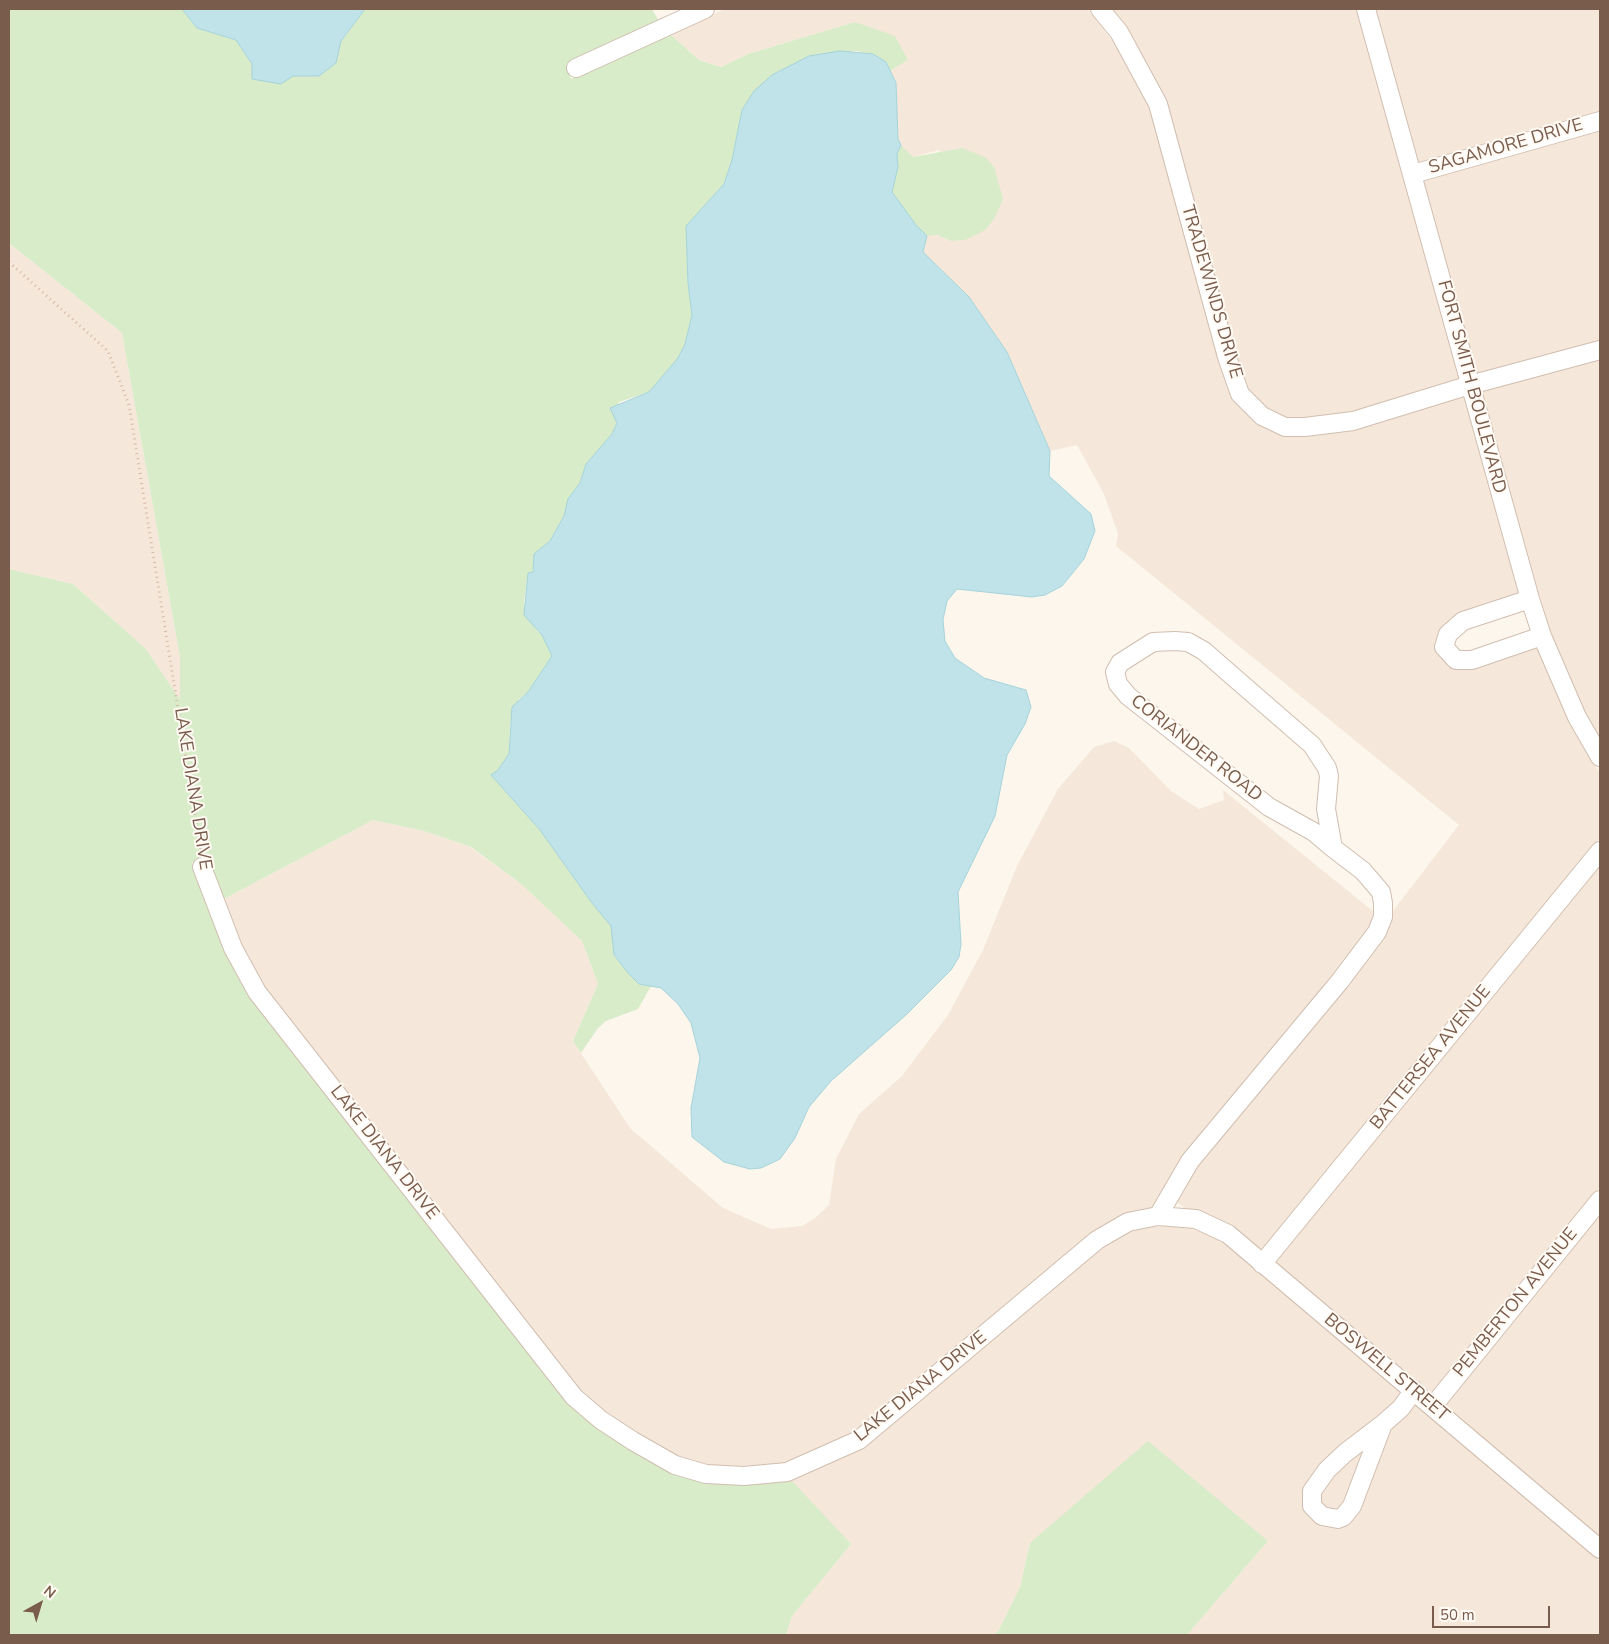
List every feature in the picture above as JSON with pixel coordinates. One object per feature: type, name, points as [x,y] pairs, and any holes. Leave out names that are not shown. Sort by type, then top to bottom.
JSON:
[{"type":"street","points":[[576,68],[705,9]]},
{"type":"street","name":"TRADEWINDS DRIVE","points":[[1100,9],[1119,32],[1158,104],[1227,357],[1240,394],[1262,416],[1285,427],[1305,427],[1353,421],[1470,385],[1600,350]]},
{"type":"street","name":"FORT SMITH BOULEVARD","points":[[1366,9],[1530,599],[1542,636],[1577,717],[1600,757]]},
{"type":"street","name":"SAGAMORE DRIVE","points":[[1413,174],[1600,121]]},
{"type":"street","points":[[1530,599],[1463,621],[1448,634],[1444,647],[1456,660],[1472,660],[1542,636]]},
{"type":"street","name":"CORIANDER ROAD","points":[[1158,1216],[1190,1161],[1340,981],[1377,932],[1383,917],[1381,892],[1363,872],[1333,848],[1314,832],[1269,807],[1128,696],[1118,684],[1115,672],[1120,663],[1153,642],[1188,642],[1204,651],[1312,746],[1327,768],[1330,776],[1326,809],[1333,848]]},
{"type":"street","name":"BATTERSEA AVENUE","points":[[1262,1264],[1600,851]]},
{"type":"street","name":"LAKE DIANA DRIVE","points":[[202,867],[233,948],[257,992],[574,1397],[601,1420],[632,1441],[675,1465],[706,1474],[744,1476],[787,1472],[859,1440],[1097,1240],[1128,1222],[1158,1216]]},
{"type":"street","name":"PEMBERTON AVENUE","points":[[1433,1406],[1600,1200]]},
{"type":"street","name":"BOSWELL STREET","points":[[1158,1216],[1196,1219],[1228,1234],[1600,1549]]},
{"type":"street","points":[[1384,1424],[1352,1506],[1343,1517],[1338,1519],[1322,1516],[1312,1506],[1312,1491],[1327,1470],[1345,1453],[1384,1424],[1401,1408],[1414,1390]]},
{"type":"path","name":"LAKE DIANA DRIVE","points":[[9,262],[108,351],[129,405],[200,839],[202,867]]},
{"type":"shaded area","points":[[725,9],[1088,9],[1117,47],[1150,108],[1219,361],[1234,400],[1281,435],[1303,436],[1355,429],[1464,396],[1519,594],[1457,614],[1436,646],[1438,654],[1450,666],[1471,669],[1537,646],[1570,722],[1600,774],[1600,838],[1262,1252],[1232,1226],[1200,1211],[1186,1209],[1176,1201],[1197,1166],[1459,825],[1116,546],[1118,534],[1104,494],[1077,445],[1050,451],[1007,352],[969,297],[923,252],[927,236],[937,235],[951,241],[965,240],[939,150],[913,157],[907,153],[898,140],[896,84],[890,71],[908,60],[855,22],[748,54],[721,67],[699,60],[670,34]]},
{"type":"shaded area","points":[[1111,9],[1357,9],[1460,380],[1353,412],[1305,418],[1288,418],[1268,408],[1247,388],[1235,354],[1165,99],[1127,28]]},
{"type":"shaded area","points":[[1375,9],[1600,9],[1600,112],[1419,163]]},
{"type":"shaded area","points":[[1600,129],[1600,342],[1477,375],[1423,180]]},
{"type":"shaded area","points":[[9,243],[122,333],[180,657],[180,701],[146,649],[73,584],[9,569]]},
{"type":"shaded area","points":[[1600,359],[1600,739],[1585,712],[1550,632],[1481,391]]},
{"type":"shaded area","points":[[1114,741],[1129,748],[1171,791],[1199,809],[1224,800],[1223,790],[1374,912],[1369,929],[1154,1206],[855,1433],[787,1464],[744,1467],[708,1465],[679,1457],[607,1412],[581,1390],[264,987],[241,944],[224,899],[373,820],[424,831],[470,847],[521,884],[582,941],[598,984],[573,1041],[630,1128],[723,1208],[771,1229],[802,1226],[814,1219],[829,1205],[836,1159],[859,1114],[902,1076],[948,1015],[983,950],[1017,866],[1058,789],[1094,747]]},
{"type":"shaded area","points":[[1600,864],[1600,1187],[1432,1393],[1274,1262]]},
{"type":"shaded area","points":[[1600,1213],[1600,1537],[1444,1404]]},
{"type":"shaded area","points":[[1156,1225],[1160,1227],[1162,1225],[1193,1228],[1223,1242],[1600,1561],[1600,1635],[1187,1635],[1268,1541],[1030,1543],[1020,1587],[998,1632],[992,1635],[786,1635],[792,1616],[851,1544],[782,1481],[812,1471],[864,1447],[1101,1248],[1130,1231]]},
{"type":"green space","points":[[9,9],[182,9],[197,28],[236,40],[252,64],[293,76],[319,76],[336,63],[341,41],[365,9],[652,9],[659,21],[566,64],[571,79],[670,34],[699,60],[721,67],[748,54],[855,22],[895,36],[908,60],[890,71],[886,62],[858,51],[809,56],[742,110],[732,160],[724,184],[686,226],[688,283],[692,315],[685,344],[678,358],[649,392],[619,402],[617,423],[612,434],[586,464],[580,483],[569,499],[564,516],[550,541],[535,554],[533,572],[528,573],[524,603],[537,631],[542,635],[552,656],[528,692],[519,699],[510,724],[509,754],[498,770],[491,775],[540,830],[592,903],[612,926],[614,956],[639,984],[651,986],[638,1009],[606,1021],[598,1028],[581,1053],[573,1041],[598,984],[582,941],[521,884],[471,847],[424,831],[373,820],[224,899],[208,856],[192,863],[225,952],[250,998],[529,1352],[596,1427],[671,1473],[705,1482],[793,1482],[851,1544],[792,1616],[786,1635],[9,1635],[9,569],[73,584],[146,649],[180,700],[180,657],[122,333],[9,243]]},
{"type":"green space","points":[[901,145],[913,157],[962,148],[985,157],[994,167],[1003,199],[994,219],[985,230],[965,240],[951,241],[937,235],[927,236],[916,225],[892,192],[898,167],[897,154]]},
{"type":"green space","points":[[1148,1441],[1268,1541],[1187,1635],[992,1635],[998,1632],[1020,1587],[1030,1543]]},
{"type":"water","points":[[182,9],[365,9],[341,41],[336,63],[319,76],[293,76],[281,84],[252,79],[252,64],[236,40],[197,28]]},
{"type":"water","points":[[840,51],[873,54],[886,62],[896,83],[898,139],[901,145],[897,154],[898,167],[892,192],[916,225],[927,236],[923,252],[969,297],[1007,352],[1050,451],[1049,476],[1091,514],[1095,531],[1084,559],[1062,586],[1045,595],[1032,597],[957,589],[947,601],[943,620],[945,641],[955,658],[984,678],[1026,690],[1031,707],[1025,724],[1007,755],[995,816],[958,892],[961,944],[959,957],[951,970],[907,1014],[831,1081],[809,1107],[795,1138],[780,1159],[761,1168],[750,1169],[724,1162],[692,1137],[691,1108],[700,1058],[691,1023],[678,1004],[661,988],[639,984],[628,973],[614,955],[611,926],[592,903],[540,830],[491,775],[498,770],[509,754],[512,707],[528,692],[552,656],[542,635],[524,615],[528,573],[533,572],[534,554],[550,541],[564,516],[568,499],[580,483],[586,464],[612,434],[617,423],[610,408],[649,392],[678,358],[685,344],[692,315],[688,283],[686,226],[724,184],[732,160],[742,110],[754,91],[772,75],[809,56]]}]
